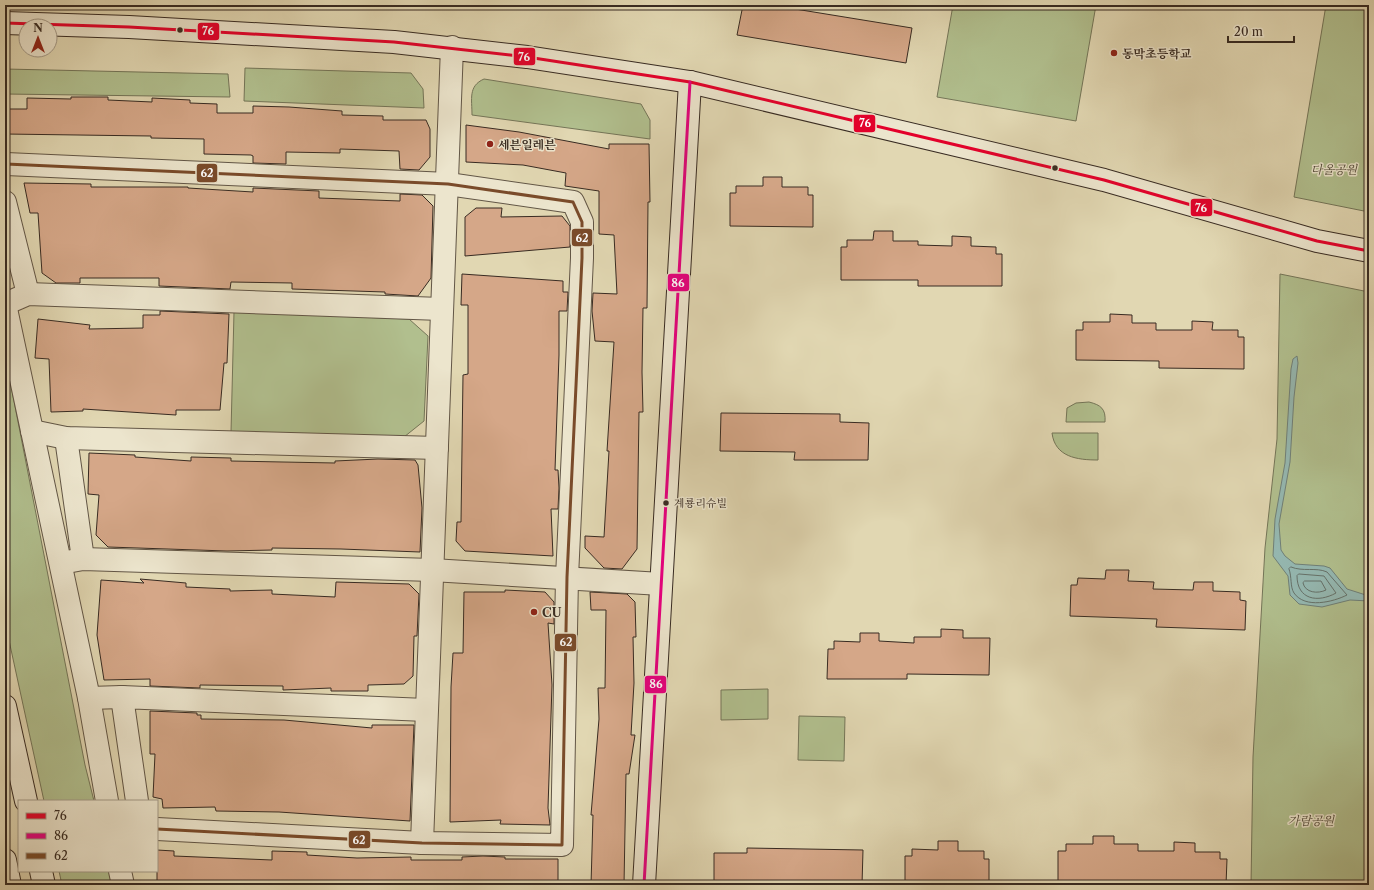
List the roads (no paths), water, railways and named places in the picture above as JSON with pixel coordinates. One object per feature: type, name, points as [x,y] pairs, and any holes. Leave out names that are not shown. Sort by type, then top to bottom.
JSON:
[{"type":"street","points":[[5,23],[145,28],[394,42],[452,47],[690,82],[1104,180],[1317,241],[1369,251]]},
{"type":"street","points":[[422,843],[452,47]]},
{"type":"street","points":[[644,885],[690,82]]},
{"type":"street","points":[[5,165],[448,184],[573,202],[582,222],[582,258],[567,577],[562,845],[422,843],[158,829]]},
{"type":"street","points":[[5,202],[28,294]]},
{"type":"street","points":[[107,800],[89,698],[5,304],[28,294],[441,309]]},
{"type":"street","points":[[32,431],[66,438],[437,448]]},
{"type":"street","points":[[66,438],[83,559]]},
{"type":"street","points":[[61,563],[83,559],[432,570],[567,577],[662,584]]},
{"type":"street","points":[[89,698],[122,696],[426,710]]},
{"type":"street","points":[[122,696],[137,800]]},
{"type":"street","points":[[5,706],[26,800]]},
{"type":"street","points":[[5,860],[10,885]]},
{"type":"street","points":[[41,872],[44,885]]},
{"type":"street","points":[[120,872],[123,885]]},
{"type":"water","points":[[1297,356],[1298,363],[1294,397],[1290,462],[1279,524],[1281,550],[1285,556],[1295,564],[1324,566],[1330,568],[1347,589],[1369,596],[1369,601],[1350,600],[1322,607],[1299,604],[1290,595],[1288,576],[1273,556],[1275,519],[1285,463],[1291,369],[1293,359]]},
{"type":"place","name":"동막초등학교","points":[[1114,53]]},
{"type":"place","name":"세븐일레븐","points":[[490,144]]},
{"type":"place","name":"계룡리슈빌","points":[[666,503]]},
{"type":"place","name":"CU","points":[[534,612]]},
{"type":"park label","name":"다올공원","points":[[1334,169]]},
{"type":"park label","name":"가람공원","points":[[1311,820]]}]
